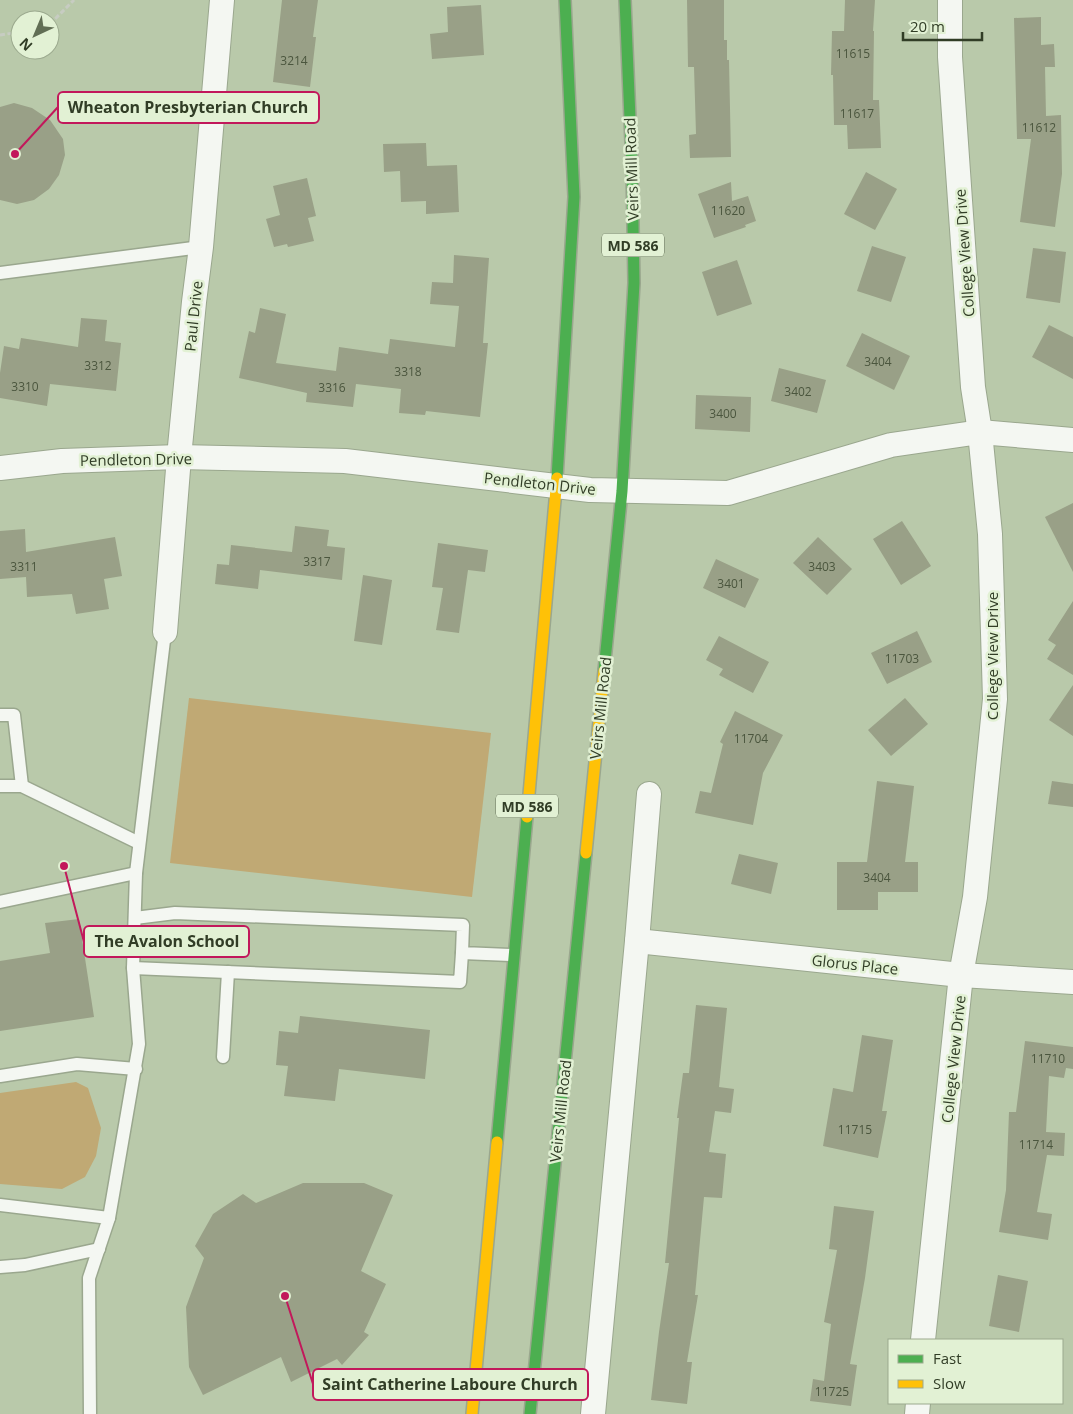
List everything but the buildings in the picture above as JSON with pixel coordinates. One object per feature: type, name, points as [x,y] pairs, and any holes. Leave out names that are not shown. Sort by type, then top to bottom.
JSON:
[{"type":"main road","name":"MD 586","points":[[472,1414],[557,486],[574,197],[565,0]]},
{"type":"main road","name":"Veirs Mill Road","points":[[530,1414],[622,491],[634,283],[632,166],[625,0]]},
{"type":"street","name":"Paul Drive","points":[[165,632],[179,456],[201,247],[222,0]]},
{"type":"street","name":"College View Drive","points":[[923,1339],[962,975],[975,897],[995,700],[990,534],[980,432],[972,377],[950,57],[950,0]]},
{"type":"street","name":"Pendleton Drive","points":[[0,468],[62,460],[179,456],[345,461],[590,490],[728,494],[891,445],[980,432],[1073,440]]},
{"type":"street","points":[[593,1414],[649,794]]},
{"type":"street","name":"Glorus Place","points":[[637,941],[962,975],[1073,982]]},
{"type":"lane","points":[[0,273],[201,247]]},
{"type":"lane","points":[[90,1414],[89,1278],[109,1218],[139,1044],[134,968],[136,873],[165,632]]},
{"type":"lane","points":[[0,715],[14,715],[22,786]]},
{"type":"lane","points":[[0,786],[22,786],[139,843]]},
{"type":"lane","points":[[0,902],[136,873]]},
{"type":"lane","points":[[134,968],[460,982],[463,925],[175,913],[135,918]]},
{"type":"lane","points":[[462,953],[514,955]]},
{"type":"lane","points":[[223,1057],[228,972]]},
{"type":"lane","points":[[0,1076],[77,1064],[136,1069]]},
{"type":"lane","points":[[0,1205],[109,1218]]},
{"type":"lane","points":[[0,1267],[25,1265],[99,1249]]},
{"type":"path","points":[[60,14],[74,0]]},
{"type":"shaded area","points":[[189,698],[491,733],[472,897],[170,863]]},
{"type":"shaded area","points":[[76,1082],[88,1088],[101,1128],[96,1156],[85,1177],[62,1189],[0,1184],[0,1093]]},
{"type":"traffic: fast","points":[[557,478],[574,197],[565,0]]},
{"type":"traffic: fast","points":[[604,671],[622,491],[634,283],[632,166],[625,0]]},
{"type":"traffic: fast","points":[[497,1142],[527,817]]},
{"type":"traffic: fast","points":[[530,1414],[586,853]]},
{"type":"traffic: slow","points":[[527,817],[557,478]]},
{"type":"traffic: slow","points":[[586,853],[604,671]]},
{"type":"traffic: slow","points":[[472,1414],[497,1142]]},
{"type":"place","name":"Wheaton Presbyterian Church","points":[[15,154]]},
{"type":"place","name":"The Avalon School","points":[[64,866]]},
{"type":"place","name":"Saint Catherine Laboure Church","points":[[285,1296]]}]
